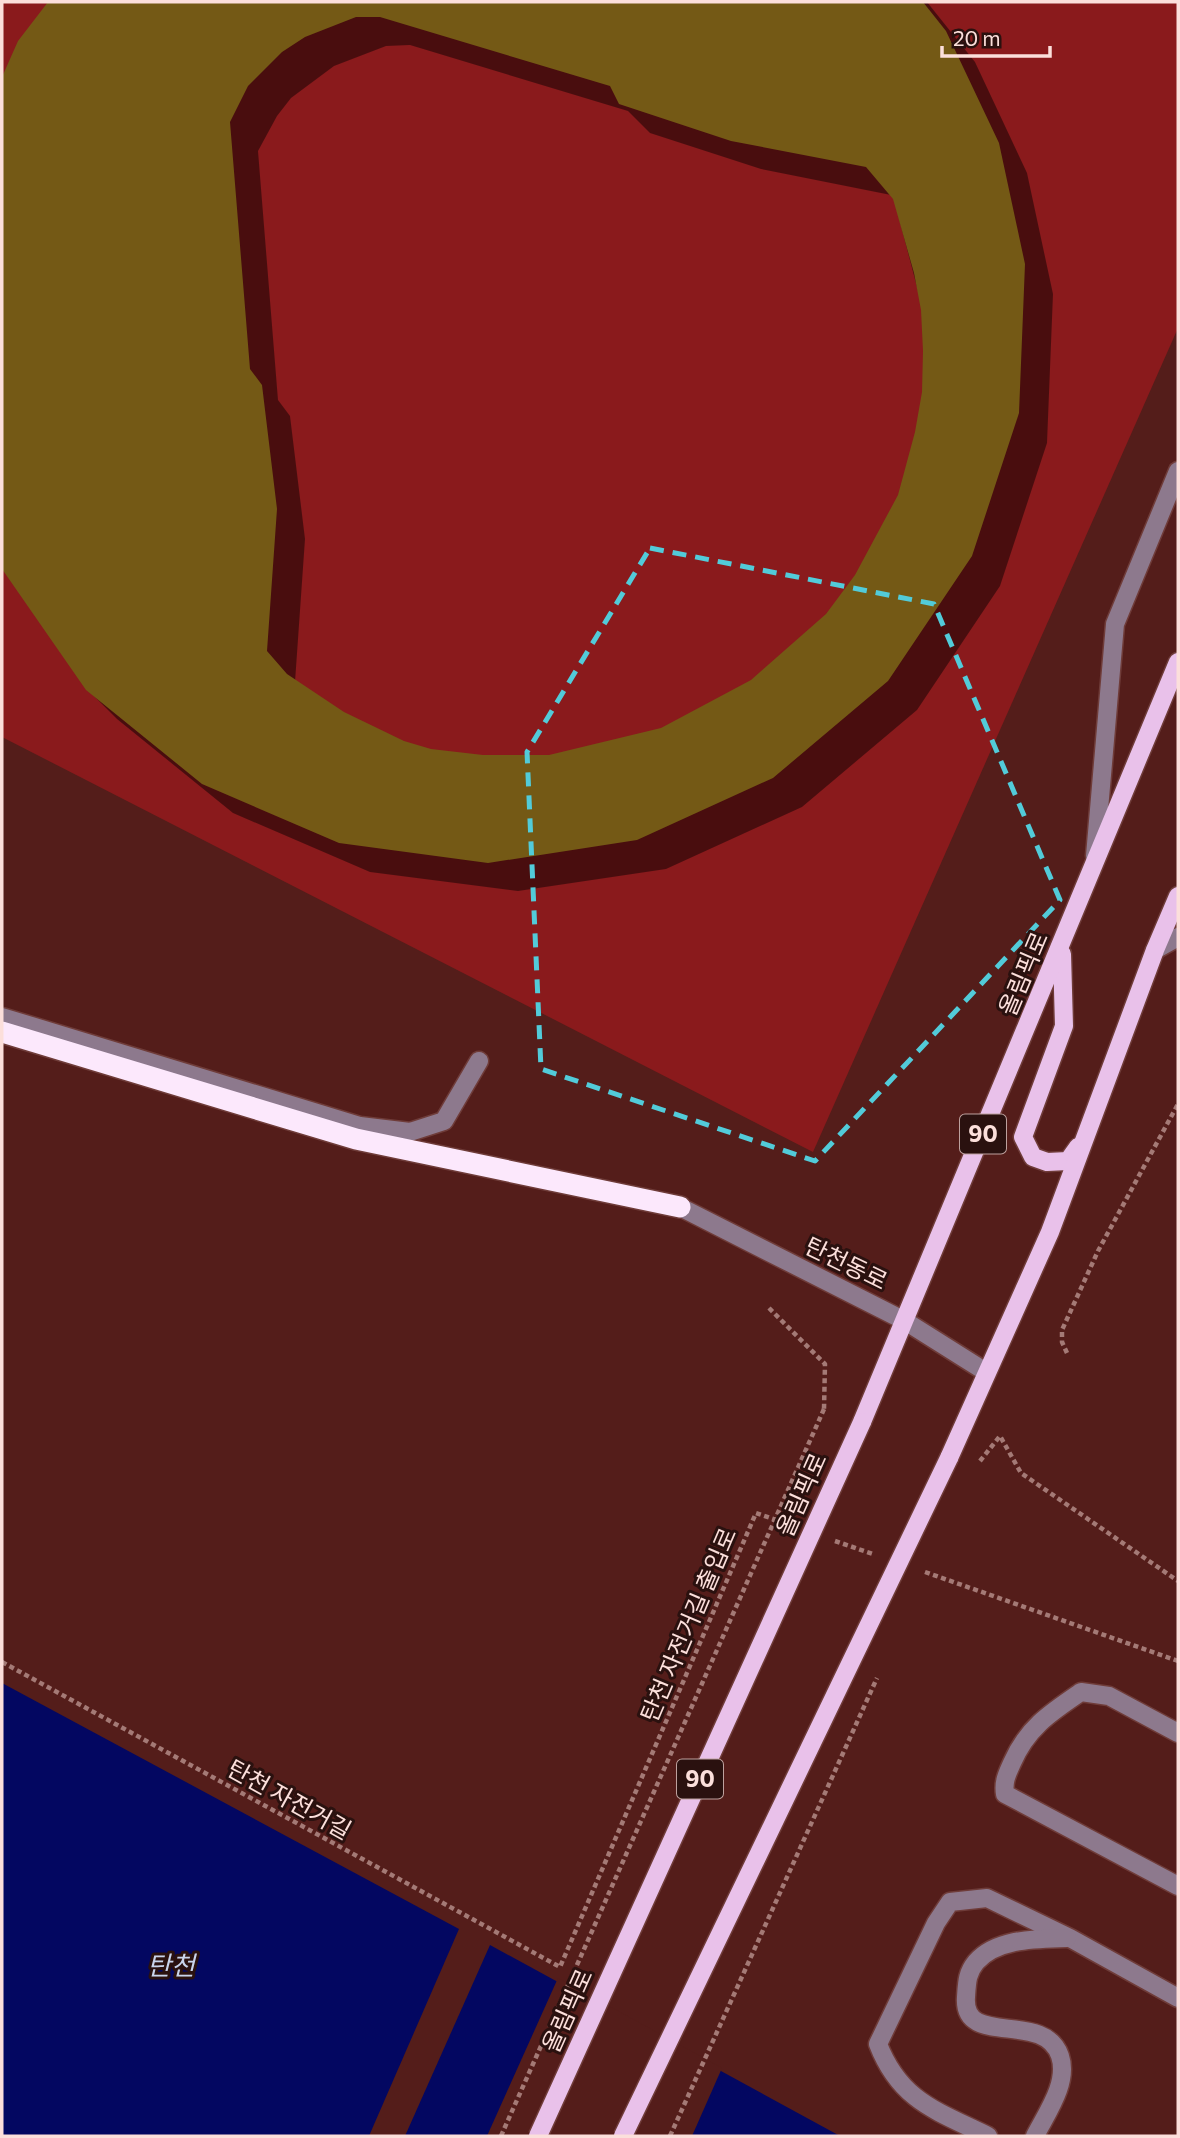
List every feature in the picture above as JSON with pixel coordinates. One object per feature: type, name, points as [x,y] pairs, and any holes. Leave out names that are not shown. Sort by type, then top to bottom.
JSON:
[{"type":"highway","points":[[2,1032],[356,1139],[680,1207]]},
{"type":"main road","name":"올림픽로","points":[[538,2136],[862,1422],[1062,947],[1178,662]]},
{"type":"main road","points":[[623,2136],[949,1458],[1050,1232],[1155,950],[1178,896]]},
{"type":"main road","points":[[1062,947],[1064,1026],[1023,1138],[1033,1157],[1047,1162],[1068,1161],[1082,1142],[1094,1116]]},
{"type":"street","name":"올림픽로","points":[[1094,866],[1115,624],[1178,471]]},
{"type":"street","points":[[1155,950],[1178,937]]},
{"type":"street","points":[[2,1017],[360,1126],[410,1132],[444,1121],[479,1061]]},
{"type":"street","name":"탄천동로","points":[[680,1207],[905,1321],[986,1372]]},
{"type":"street","points":[[1178,1732],[1109,1696],[1081,1692],[1037,1722],[1021,1742],[1003,1784],[1005,1794],[1178,1886]]},
{"type":"street","points":[[988,2136],[911,2096],[888,2069],[878,2044],[924,1948],[950,1902],[987,1898],[1070,1938],[1178,1998]]},
{"type":"street","points":[[1035,2136],[1060,2086],[1060,2056],[1046,2038],[1024,2028],[990,2029],[973,2020],[965,2004],[968,1973],[986,1951],[1028,1940],[1070,1938]]},
{"type":"path","points":[[1067,1353],[1062,1342],[1062,1330],[1098,1251],[1178,1104]]},
{"type":"path","points":[[501,2136],[824,1409],[825,1364],[769,1308]]},
{"type":"path","points":[[977,1465],[1000,1436],[1021,1473],[1178,1581]]},
{"type":"path","name":"탄천 자전거길 출입로","points":[[560,1967],[756,1513],[796,1527]]},
{"type":"path","points":[[822,1536],[875,1555]]},
{"type":"path","points":[[923,1576],[929,1563]]},
{"type":"path","points":[[915,1569],[1178,1661]]},
{"type":"path","name":"탄천 자전거길","points":[[2,1662],[560,1967]]},
{"type":"path","points":[[670,2136],[883,1665]]},
{"type":"highlighted area","points":[[650,548],[934,604],[1060,900],[815,1161],[541,1069],[527,752]]},
{"type":"shaded area","points":[[2,2],[1178,2],[1178,328],[813,1152],[2,737]]},
{"type":"water","name":"탄천","points":[[2,1683],[459,1929],[369,2136],[2,2136]]},
{"type":"water","points":[[490,1945],[840,2136],[405,2136]]},
{"type":"pier","points":[[558,1978],[722,2068],[692,2136],[487,2136]]},
{"type":"building","points":[[48,2],[923,2],[946,31],[999,143],[1025,264],[1019,413],[972,556],[888,681],[773,778],[637,840],[488,863],[339,843],[202,784],[86,690],[2,569],[2,77],[18,41]],"holes":[[[356,17],[380,17],[610,86],[619,104],[731,141],[866,167],[893,199],[914,273],[921,310],[923,351],[922,392],[915,432],[898,495],[855,575],[826,614],[751,680],[661,728],[549,755],[483,755],[431,749],[404,741],[344,712],[287,674],[267,651],[277,509],[262,385],[250,369],[230,122],[248,86],[282,52],[305,37]]]}]
